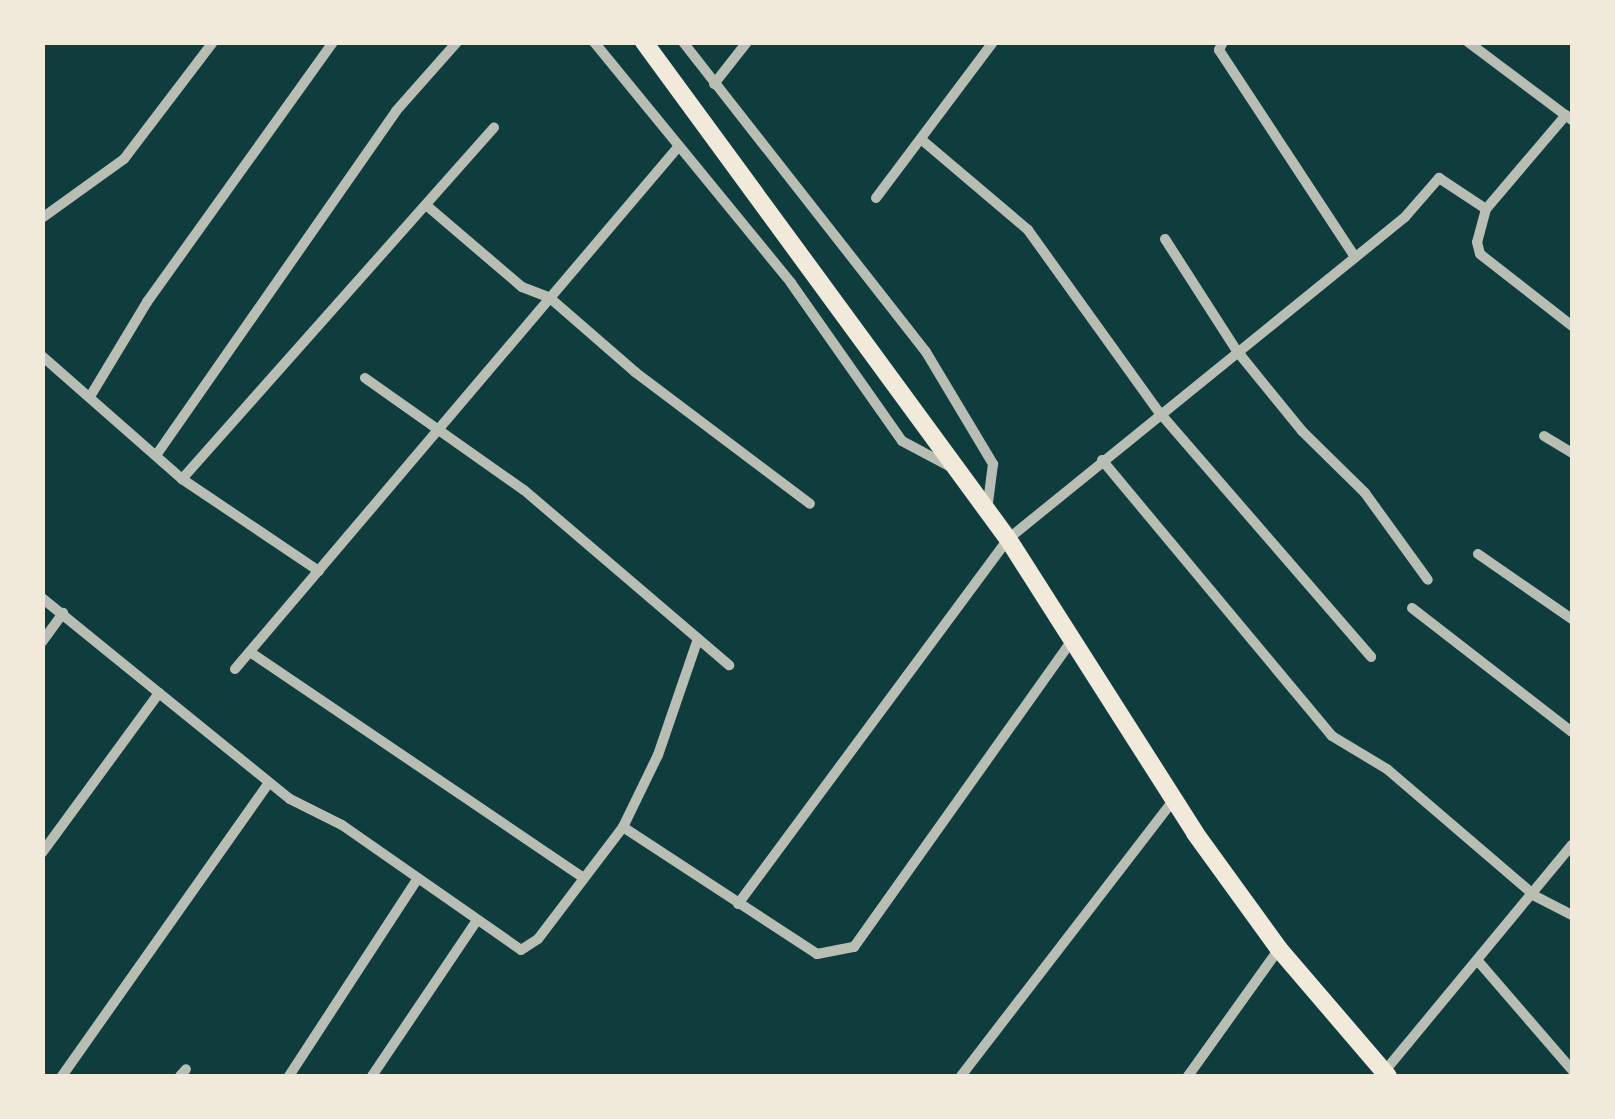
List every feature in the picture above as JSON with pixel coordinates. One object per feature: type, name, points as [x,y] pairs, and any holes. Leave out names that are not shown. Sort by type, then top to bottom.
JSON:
[{"type":"main road","points":[[644,42],[1008,539],[1174,799],[1279,949],[1386,1074]]},
{"type":"street","points":[[42,218],[124,159],[213,42]]},
{"type":"street","points":[[92,395],[147,302],[333,42]]},
{"type":"street","points":[[156,454],[396,110],[458,42]]},
{"type":"street","points":[[594,42],[791,283],[902,441],[958,470]]},
{"type":"street","points":[[683,42],[926,352],[993,464],[987,511]]},
{"type":"street","points":[[714,84],[747,42]]},
{"type":"street","points":[[876,198],[994,42]]},
{"type":"street","points":[[1224,42],[1219,50],[1355,257]]},
{"type":"street","points":[[1468,42],[1569,117],[1486,210],[1477,230],[1480,254],[1572,326]]},
{"type":"street","points":[[182,479],[494,127]]},
{"type":"street","points":[[922,140],[1028,230],[1160,412],[1371,657]]},
{"type":"street","points":[[236,669],[678,146]]},
{"type":"street","points":[[738,904],[1008,539],[1160,412],[1405,218],[1440,178],[1486,210]]},
{"type":"street","points":[[426,205],[522,287],[550,298],[635,372],[810,504]]},
{"type":"street","points":[[1165,239],[1237,351],[1375,506],[1428,580]]},
{"type":"street","points":[[42,356],[92,395],[182,479],[319,571]]},
{"type":"street","points":[[365,378],[436,432],[524,490],[728,665]]},
{"type":"street","points":[[1544,436],[1572,453]]},
{"type":"street","points":[[1102,460],[1332,736],[1387,769],[1535,896],[1572,915]]},
{"type":"street","points":[[1478,554],[1572,619]]},
{"type":"street","points":[[42,598],[268,783],[342,826],[416,881],[521,950],[538,940],[622,827],[658,755],[698,640]]},
{"type":"street","points":[[1412,608],[1572,732]]},
{"type":"street","points":[[42,642],[63,613]]},
{"type":"street","points":[[622,827],[817,954],[854,947],[1073,639]]},
{"type":"street","points":[[250,652],[582,877]]},
{"type":"street","points":[[42,854],[159,693]]},
{"type":"street","points":[[62,1076],[268,783]]},
{"type":"street","points":[[962,1076],[1174,799]]},
{"type":"street","points":[[1386,1074],[1535,896],[1572,845]]},
{"type":"street","points":[[289,1076],[416,881]]},
{"type":"street","points":[[372,1076],[476,922]]},
{"type":"street","points":[[1188,1076],[1279,949]]},
{"type":"street","points":[[1478,961],[1572,1070]]}]
